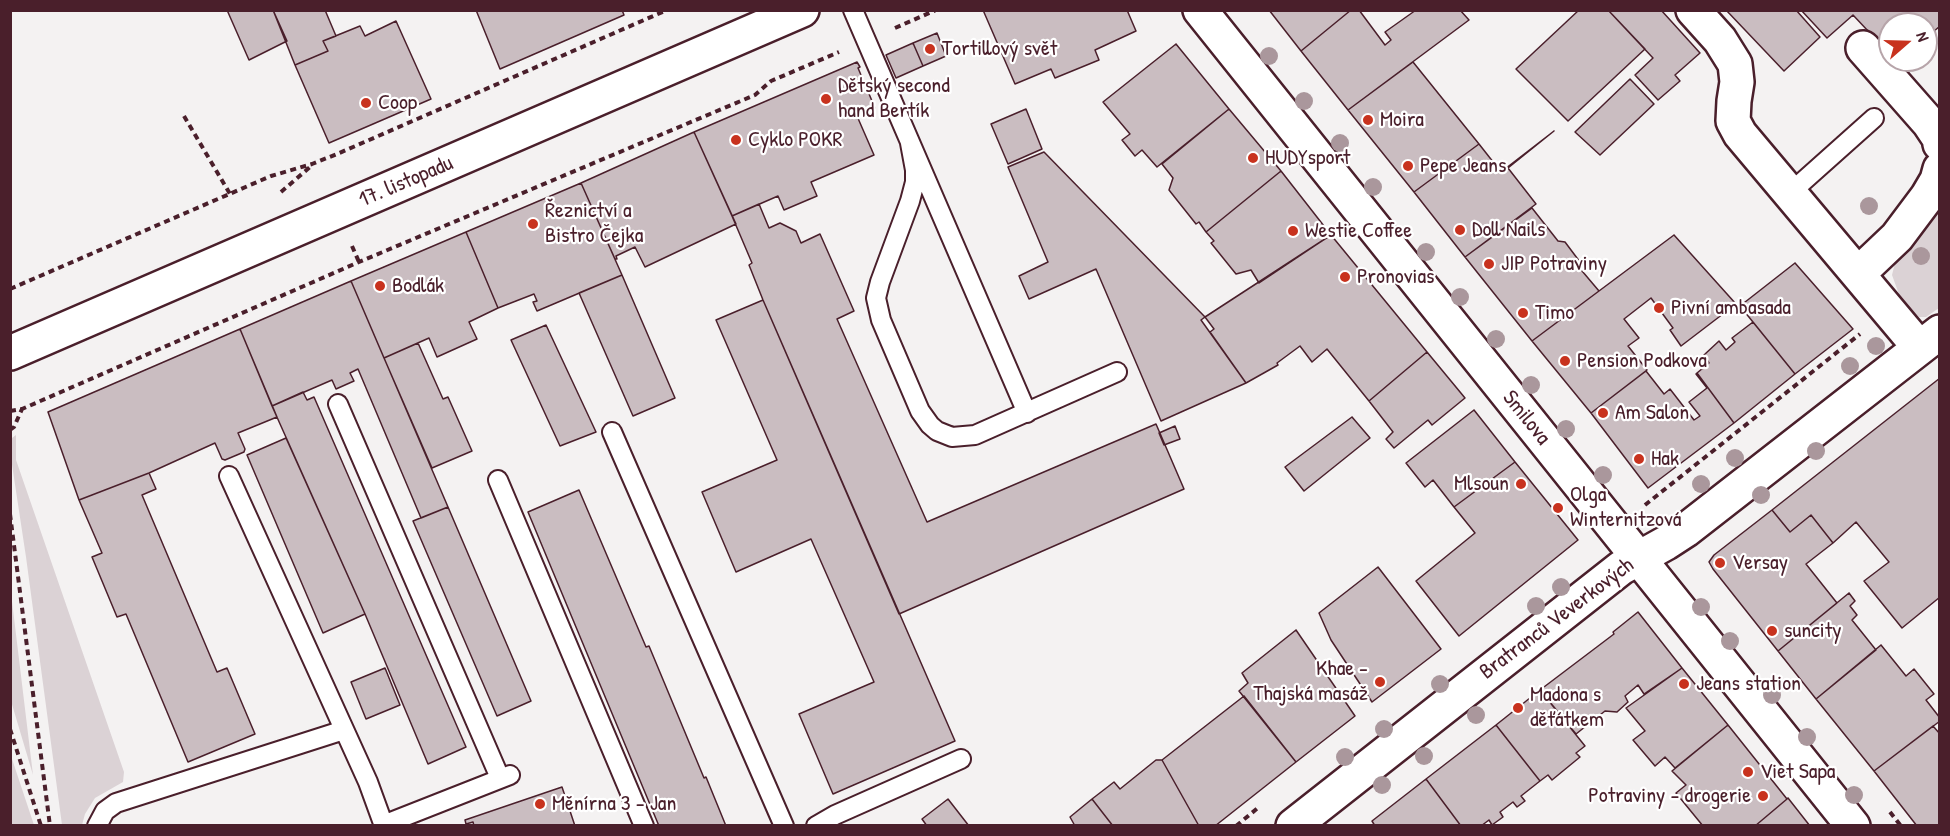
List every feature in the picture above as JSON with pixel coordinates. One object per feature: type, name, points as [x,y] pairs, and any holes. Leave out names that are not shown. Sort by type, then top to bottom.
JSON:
[{"type":"street","name":"17. listopadu","points":[[10,353],[802,10]]},
{"type":"street","name":"Smilova","points":[[1200,10],[1853,825]]},
{"type":"street","points":[[1693,10],[1720,40],[1734,64],[1737,82],[1733,121],[1740,134],[1858,274],[1929,340]]},
{"type":"street","points":[[1863,48],[1936,127]]},
{"type":"street","points":[[1858,274],[1897,237],[1927,197],[1937,180],[1940,169]]},
{"type":"street","name":"Bratranců Veverkových","points":[[1293,825],[1611,575],[1686,530],[1929,340]]},
{"type":"lane","points":[[853,10],[1027,413]]},
{"type":"lane","points":[[1790,193],[1874,118]]},
{"type":"lane","points":[[910,142],[915,182],[876,298],[881,320],[924,419],[937,431],[952,437],[975,435],[1117,372]]},
{"type":"lane","points":[[229,476],[368,782],[384,825],[506,776],[338,404]]},
{"type":"lane","points":[[612,432],[784,825]]},
{"type":"lane","points":[[498,480],[644,825]]},
{"type":"lane","points":[[98,825],[105,811],[116,803],[344,730]]},
{"type":"lane","points":[[816,825],[961,759]]},
{"type":"path","points":[[10,289],[271,176],[337,154],[667,10]]},
{"type":"path","points":[[10,411],[22,409],[359,262],[755,95],[771,81],[936,10]]},
{"type":"path","points":[[184,116],[230,194]]},
{"type":"path","points":[[351,243],[359,262]]},
{"type":"path","points":[[10,430],[14,427],[22,409]]},
{"type":"path","points":[[10,514],[50,825]]},
{"type":"path","points":[[10,729],[41,825]]},
{"type":"shaded area","points":[[1939,207],[1939,308],[1926,317],[1919,317],[1900,297],[1892,275],[1896,259]]},
{"type":"shaded area","points":[[16,435],[16,460],[124,772],[123,782],[95,798],[85,814],[82,825],[62,825],[11,458],[12,438]]},
{"type":"shaded area","points":[[11,593],[33,775],[11,701]]},
{"type":"shaded area","points":[[11,756],[34,825],[11,825]]},
{"type":"building","points":[[227,10],[273,10],[287,41],[249,60]]},
{"type":"building","points":[[273,10],[325,10],[336,36],[323,41],[328,51],[295,65]]},
{"type":"building","points":[[476,10],[622,10],[624,15],[500,69]]},
{"type":"building","points":[[983,10],[1127,10],[1136,31],[1095,50],[1099,60],[1055,78],[1051,69],[1015,84]]},
{"type":"building","points":[[1269,10],[1351,10],[1301,51]]},
{"type":"building","points":[[1351,10],[1359,10],[1385,45],[1391,40],[1385,32],[1416,10],[1460,10],[1469,20],[1348,110],[1301,51]]},
{"type":"building","points":[[1579,10],[1608,10],[1645,49],[1568,121],[1516,69]]},
{"type":"building","points":[[1608,10],[1661,10],[1700,53],[1675,75],[1680,81],[1658,100],[1635,75],[1653,58]]},
{"type":"building","points":[[1726,10],[1796,10],[1820,37],[1784,71]]},
{"type":"building","points":[[1801,10],[1940,10],[1938,28],[1938,12],[1878,12],[1878,42],[1853,15],[1827,38]]},
{"type":"building","points":[[396,21],[431,99],[329,143],[295,65],[328,51],[323,41],[360,26],[365,36]]},
{"type":"building","name":"Tortillový svět","points":[[937,33],[946,56],[923,66],[913,43]]},
{"type":"building","points":[[913,43],[923,66],[896,78],[886,55]]},
{"type":"building","points":[[1176,44],[1229,109],[1157,167],[1142,150],[1135,156],[1122,140],[1130,134],[1103,102]]},
{"type":"building","points":[[857,62],[875,108],[857,116],[874,155],[811,182],[817,196],[784,210],[778,196],[732,216],[694,132]]},
{"type":"building","points":[[1413,62],[1479,144],[1414,192],[1348,110]]},
{"type":"building","points":[[1630,79],[1654,104],[1600,155],[1575,132]]},
{"type":"building","points":[[1026,109],[1042,149],[1008,164],[991,124]]},
{"type":"building","points":[[1229,109],[1281,171],[1206,232],[1199,222],[1196,224],[1169,190],[1173,178],[1162,164]]},
{"type":"building","points":[[1554,131],[1508,168],[1536,204],[1465,257],[1414,192],[1479,144],[1501,172]]},
{"type":"building","points":[[694,132],[736,224],[645,267],[635,247],[616,256],[617,259],[615,259],[581,183]]},
{"type":"building","points":[[1044,152],[1205,317],[1201,320],[1246,383],[1161,421],[1096,269],[1029,299],[1019,276],[1048,262],[1008,167]]},
{"type":"building","points":[[1281,171],[1331,235],[1259,283],[1251,270],[1236,274],[1211,243],[1214,241],[1206,232]]},
{"type":"building","points":[[581,183],[622,275],[537,311],[533,302],[537,301],[534,294],[498,308],[466,232]]},
{"type":"building","points":[[759,204],[769,228],[780,223],[796,231],[801,243],[820,234],[854,311],[837,319],[927,522],[1156,424],[1184,489],[899,614],[763,300],[749,265],[752,263],[732,216]]},
{"type":"building","points":[[1532,208],[1558,241],[1565,242],[1580,262],[1577,265],[1599,291],[1532,341],[1465,257]]},
{"type":"building","points":[[466,232],[498,308],[469,322],[477,339],[437,357],[429,338],[384,358],[351,281]]},
{"type":"building","points":[[1331,235],[1427,352],[1369,401],[1327,349],[1312,362],[1300,346],[1277,363],[1278,365],[1246,383],[1210,332],[1214,329],[1205,317]]},
{"type":"building","points":[[1674,235],[1736,304],[1681,346],[1670,330],[1673,328],[1651,298],[1624,319],[1639,338],[1628,346],[1647,370],[1591,413],[1532,341]]},
{"type":"building","points":[[1795,263],[1853,329],[1795,374],[1740,306]]},
{"type":"building","points":[[622,275],[675,398],[633,416],[579,293]]},
{"type":"building","points":[[351,281],[448,507],[421,518],[358,369],[350,373],[354,381],[336,389],[332,380],[272,406],[240,329]]},
{"type":"building","points":[[763,300],[955,741],[833,794],[799,714],[874,682],[811,539],[736,572],[702,492],[777,460],[716,320]]},
{"type":"building","points":[[1753,322],[1795,374],[1734,423],[1697,373],[1709,363],[1704,355],[1719,341],[1726,350],[1735,342],[1732,338]]},
{"type":"building","points":[[546,325],[596,432],[560,446],[511,340]]},
{"type":"building","points":[[240,329],[277,417],[238,433],[245,449],[244,452],[225,460],[222,459],[215,443],[149,473],[79,500],[48,412]]},
{"type":"building","points":[[418,343],[443,399],[448,397],[472,451],[432,468],[384,358]]},
{"type":"building","points":[[1427,352],[1465,398],[1432,425],[1428,420],[1394,448],[1386,439],[1393,432],[1369,401]]},
{"type":"building","points":[[1646,371],[1664,394],[1670,389],[1694,420],[1700,416],[1689,402],[1707,388],[1697,373],[1734,423],[1648,488],[1591,413]]},
{"type":"building","points":[[1940,378],[1940,597],[1902,628],[1864,581],[1889,562],[1856,522],[1833,543],[1811,515],[1790,532],[1772,510]]},
{"type":"building","points":[[303,392],[307,400],[314,397],[466,747],[428,764],[365,614],[272,406]]},
{"type":"building","points":[[1474,410],[1515,462],[1454,507],[1433,480],[1425,487],[1406,463]]},
{"type":"building","points":[[1352,417],[1370,438],[1304,491],[1285,467]]},
{"type":"building","points":[[1175,426],[1180,439],[1164,445],[1159,433]]},
{"type":"building","points":[[286,438],[365,614],[323,633],[247,455]]},
{"type":"building","points":[[1515,462],[1578,540],[1459,636],[1416,581],[1475,533],[1454,507]]},
{"type":"building","points":[[149,473],[156,489],[142,495],[217,672],[227,668],[255,734],[188,762],[126,614],[117,617],[92,557],[102,553],[79,500]]},
{"type":"building","points":[[579,490],[726,826],[659,826],[528,512]]},
{"type":"building","points":[[448,507],[531,701],[497,716],[413,521]]},
{"type":"building","points":[[1772,510],[1790,532],[1811,515],[1833,543],[1806,564],[1837,603],[1778,651],[1709,562],[1714,555]]},
{"type":"building","points":[[1378,567],[1441,649],[1372,702],[1331,640],[1319,613]]},
{"type":"building","points":[[1849,593],[1855,601],[1850,606],[1857,615],[1852,620],[1876,650],[1816,699],[1778,651]]},
{"type":"building","points":[[1638,612],[1682,668],[1644,694],[1638,685],[1625,696],[1628,702],[1617,712],[1605,711],[1576,734],[1540,690],[1614,634],[1613,632]]},
{"type":"building","points":[[1296,630],[1355,716],[1296,762],[1239,691],[1248,683],[1242,673]]},
{"type":"building","points":[[1881,645],[1906,676],[1914,669],[1934,694],[1926,700],[1940,721],[1874,771],[1816,699]]},
{"type":"building","points":[[385,668],[400,705],[366,719],[351,682]]},
{"type":"building","points":[[1682,668],[1728,725],[1675,768],[1665,757],[1655,766],[1633,740],[1645,731],[1626,708]]},
{"type":"building","points":[[1540,690],[1585,746],[1576,753],[1580,757],[1552,780],[1548,775],[1540,781],[1496,725]]},
{"type":"building","points":[[1244,696],[1296,762],[1215,826],[1199,826],[1162,760]]},
{"type":"building","points":[[1496,725],[1540,781],[1521,796],[1525,801],[1517,807],[1513,802],[1500,812],[1503,817],[1492,825],[1489,820],[1481,826],[1461,826],[1426,779]]},
{"type":"building","points":[[1728,725],[1787,799],[1755,826],[1703,826],[1676,793],[1686,785],[1672,771]]},
{"type":"building","points":[[1933,726],[1940,734],[1940,826],[1917,826],[1874,771]]},
{"type":"building","points":[[1156,760],[1162,760],[1199,826],[1113,826],[1092,799],[1114,782],[1120,789]]},
{"type":"building","points":[[1426,779],[1461,826],[1375,826],[1372,821]]},
{"type":"building","name":"Měnírna 3 - Jan","points":[[562,787],[575,826],[474,826],[473,822],[466,824],[465,820]]},
{"type":"building","points":[[948,799],[969,826],[927,826],[922,819]]},
{"type":"building","points":[[1092,799],[1113,826],[1075,826],[1070,817]]},
{"type":"building","points":[[1787,799],[1810,826],[1755,826]]},
{"type":"place","name":"Tortillový svět","points":[[930,49]]},
{"type":"place","name":"Dětský second hand Bertík","points":[[826,99]]},
{"type":"place","name":"Coop","points":[[366,103]]},
{"type":"place","name":"Moira","points":[[1368,120]]},
{"type":"place","name":"Cyklo POKR","points":[[736,140]]},
{"type":"place","name":"HUDYsport","points":[[1253,158]]},
{"type":"place","name":"Pepe Jeans","points":[[1408,166]]},
{"type":"place","name":"Řeznictví a Bistro Čejka","points":[[533,224]]},
{"type":"place","name":"Doll Nails","points":[[1460,230]]},
{"type":"place","name":"Westie Coffee","points":[[1293,231]]},
{"type":"place","name":"JIP Potraviny","points":[[1489,264]]},
{"type":"place","name":"Pronovias","points":[[1345,277]]},
{"type":"place","name":"Bodlák","points":[[380,286]]},
{"type":"place","name":"Pivní ambasada","points":[[1659,308]]},
{"type":"place","name":"Timo","points":[[1523,313]]},
{"type":"place","name":"Pension Podkova","points":[[1565,361]]},
{"type":"place","name":"Am Salon","points":[[1603,413]]},
{"type":"place","name":"Hak","points":[[1639,459]]},
{"type":"place","name":"Mlsoun","points":[[1521,484]]},
{"type":"place","name":"Olga Winternitzová","points":[[1558,508]]},
{"type":"place","name":"Versay","points":[[1720,563]]},
{"type":"place","name":"suncity","points":[[1772,631]]},
{"type":"place","name":"Khae - Thajská masáž","points":[[1380,682]]},
{"type":"place","name":"Jeans station","points":[[1684,684]]},
{"type":"place","name":"Madona s děťátkem","points":[[1518,708]]},
{"type":"place","name":"Viet Sapa","points":[[1748,772]]},
{"type":"place","name":"Potraviny - drogerie","points":[[1763,796]]},
{"type":"place","name":"Měnírna 3 - Jan","points":[[540,804]]}]
